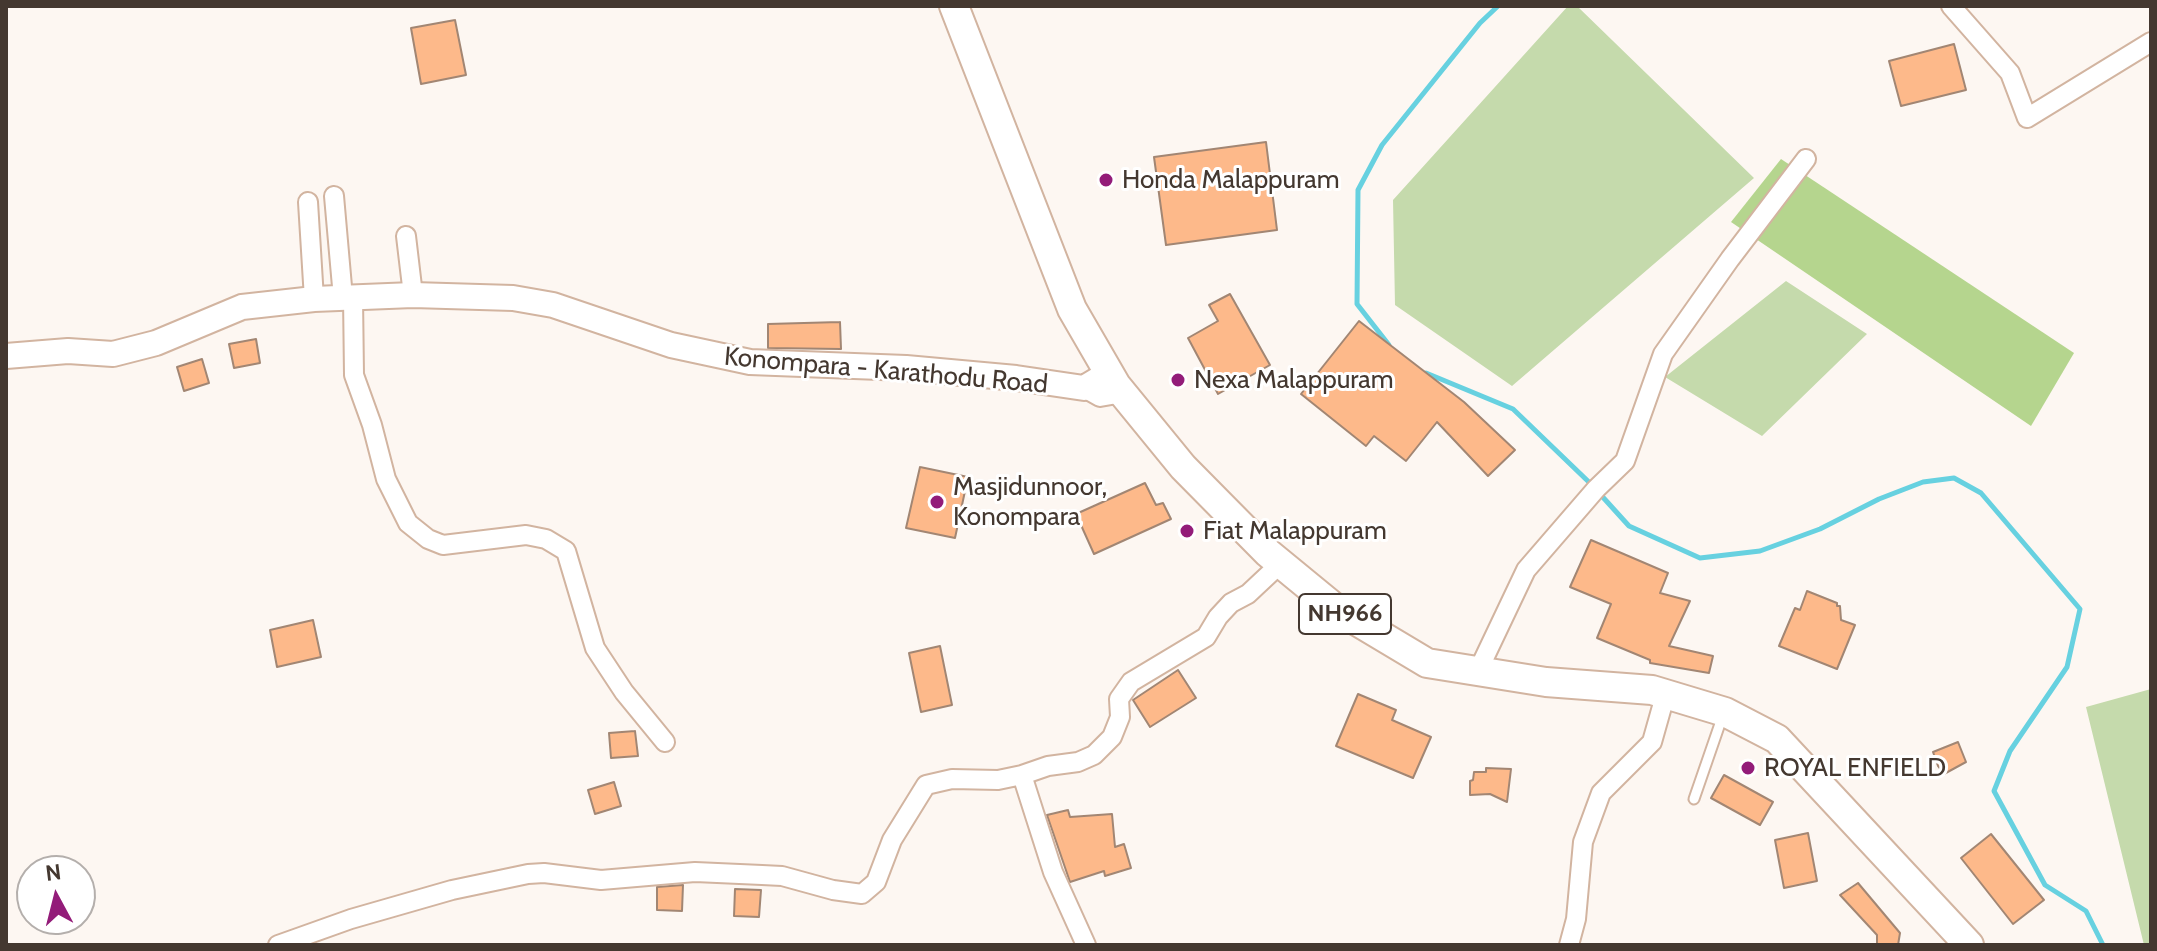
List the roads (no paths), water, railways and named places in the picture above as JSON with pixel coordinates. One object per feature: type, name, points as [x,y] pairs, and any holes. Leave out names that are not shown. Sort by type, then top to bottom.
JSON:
[{"type":"highway","name":"NH966","points":[[954,6],[1072,309],[1116,383],[1183,467],[1280,564],[1335,608],[1427,663],[1546,682],[1652,690],[1725,712],[1777,739],[1969,945]]},
{"type":"main road","name":"Konompara - Karathodu Road","points":[[6,356],[68,351],[113,354],[156,343],[242,307],[314,299],[413,295],[513,298],[553,305],[682,348],[750,362],[962,373],[1084,388],[1116,383]]},
{"type":"street","points":[[1951,6],[2010,73],[2027,118],[2151,42]]},
{"type":"street","points":[[1478,671],[1526,570],[1625,461],[1663,354],[1806,159]]},
{"type":"street","points":[[334,196],[348,297],[354,375],[372,425],[386,479],[408,523],[428,539],[443,545],[526,535],[546,539],[566,551],[595,648],[624,692],[665,742]]},
{"type":"street","points":[[308,202],[314,299]]},
{"type":"street","points":[[406,236],[413,295]]},
{"type":"street","points":[[278,945],[351,919],[452,890],[528,874],[601,880],[695,872],[782,876],[833,890],[862,894],[876,882],[892,840],[926,785],[952,779],[998,780],[1048,766],[1078,762],[1094,755],[1112,737],[1120,717],[1119,699],[1131,682],[1206,637],[1231,603],[1254,589],[1280,564]]},
{"type":"street","points":[[1569,945],[1576,919],[1583,842],[1601,793],[1652,742],[1665,696]]},
{"type":"street","points":[[1022,775],[1053,872],[1086,945]]},
{"type":"lane","points":[[1694,799],[1725,712]]},
{"type":"waterway","points":[[1389,345],[1357,304],[1358,190],[1382,145],[1480,23],[1498,6]]},
{"type":"waterway","points":[[1426,373],[1513,409],[1593,486]]},
{"type":"waterway","points":[[1600,494],[1629,526],[1700,558],[1760,551],[1820,529],[1879,499],[1923,482],[1954,478],[1981,493],[2080,609],[2067,667],[2010,751],[1994,791],[2045,885],[2086,911],[2103,945]]},
{"type":"place","name":"Honda Malappuram","points":[[1106,180]]},
{"type":"place","name":"Nexa Malappuram","points":[[1178,380]]},
{"type":"place","name":"Masjidunnoor, Konompara","points":[[937,502]]},
{"type":"place","name":"Fiat Malappuram","points":[[1187,531]]},
{"type":"place","name":"ROYAL ENFIELD","points":[[1748,768]]}]
